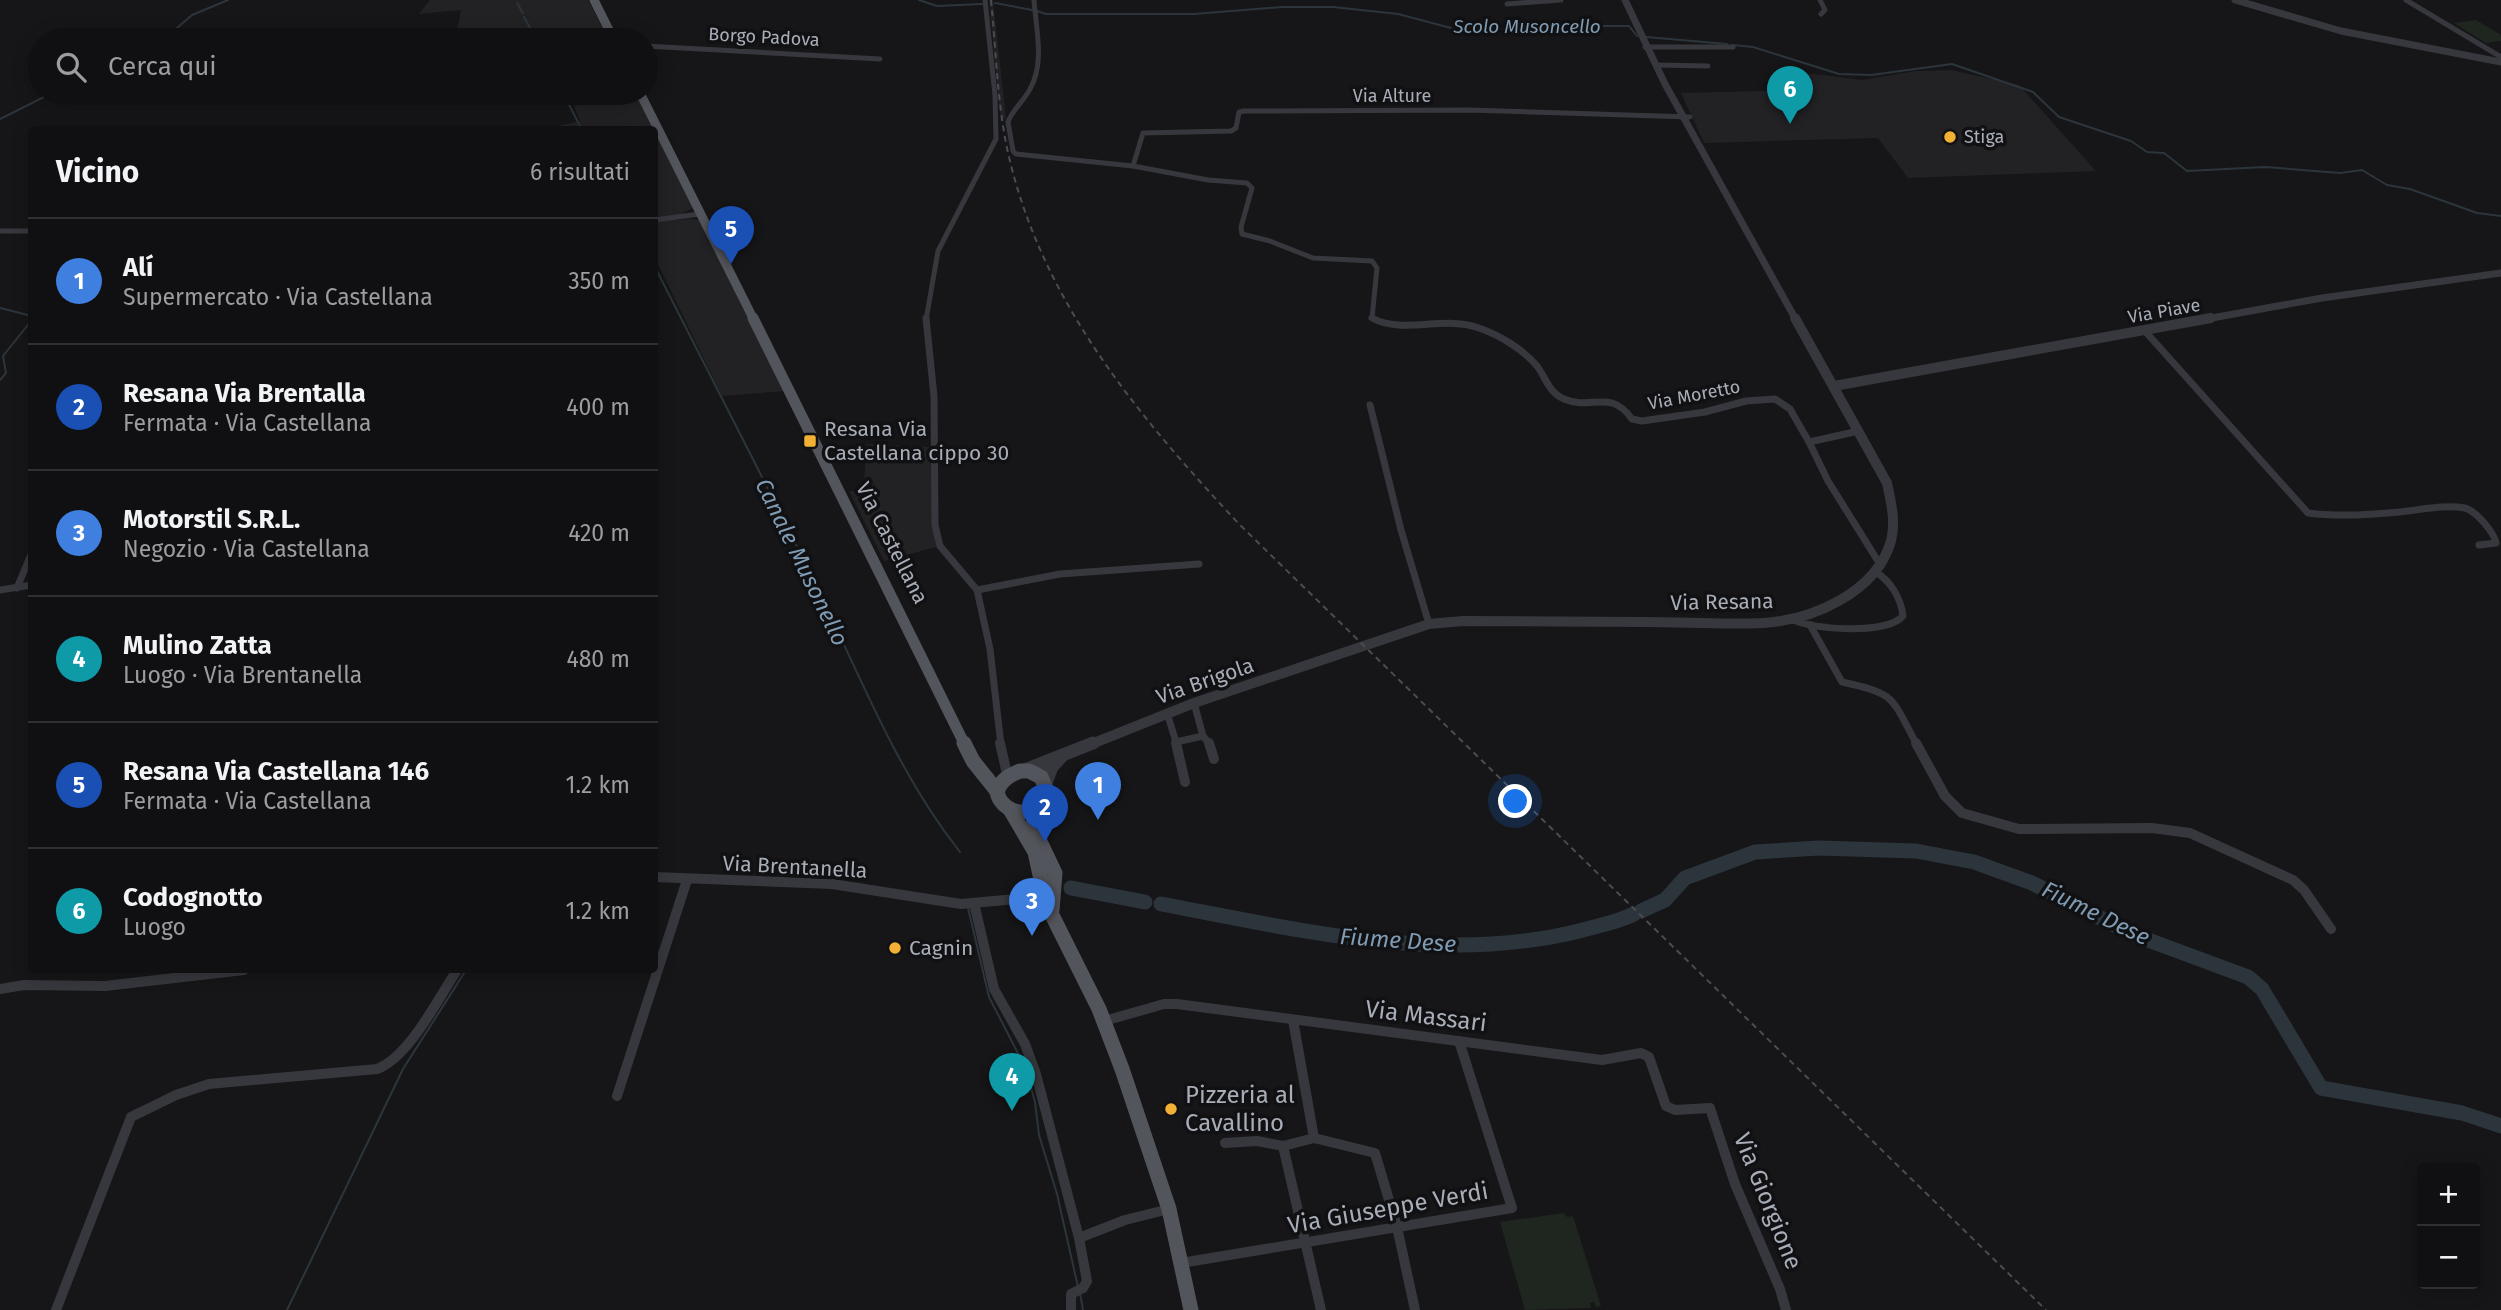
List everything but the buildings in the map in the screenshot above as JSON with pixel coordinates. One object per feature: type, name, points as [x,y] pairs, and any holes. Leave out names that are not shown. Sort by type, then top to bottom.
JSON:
[{"type":"main road","points":[[594,0],[608,28]]},
{"type":"main road","name":"Via Castellana","points":[[646,105],[656,126]]},
{"type":"main road","name":"Via Castellana","points":[[658,129],[952,714],[973,761],[993,787]]},
{"type":"main road","name":"Via Castellana","points":[[952,714],[983,765],[990,771],[1009,772]]},
{"type":"main road","points":[[1053,914],[1051,903],[1055,876],[1033,827],[1036,807],[1045,796],[1046,783],[1038,774],[1009,772],[993,787],[1000,803],[1019,821],[1036,855],[1042,897],[1053,914],[1104,1021],[1168,1209],[1191,1310]]},
{"type":"main road","points":[[1011,811],[1021,812],[1036,807]]},
{"type":"street","points":[[985,0],[995,95],[996,139],[938,251],[925,325],[934,396],[935,525],[940,546],[977,590],[990,649],[997,728],[1009,772]]},
{"type":"street","points":[[1034,0],[1038,39],[1036,76],[1031,89],[1009,118],[1013,151],[1019,155],[1133,166]]},
{"type":"street","points":[[1507,4],[1561,0]]},
{"type":"street","name":"Via Resana","points":[[1363,645],[1429,624],[1463,621],[1745,624],[1791,619],[1836,603],[1859,587],[1878,569],[1894,534],[1893,503],[1882,472],[1699,143],[1688,117],[1645,47],[1625,0]]},
{"type":"street","points":[[1820,0],[1825,10],[1821,14]]},
{"type":"street","points":[[2235,0],[2336,30],[2501,59]]},
{"type":"street","points":[[2406,0],[2501,59]]},
{"type":"street","name":"Borgo Padova","points":[[658,47],[880,59]]},
{"type":"street","points":[[1645,47],[1734,47]]},
{"type":"street","points":[[1658,69],[1707,66]]},
{"type":"street","name":"Via Alture","points":[[1133,166],[1143,133],[1231,131],[1236,128],[1239,112],[1244,111],[1469,110],[1688,117]]},
{"type":"street","name":"Via Moretto","points":[[1133,166],[1208,180],[1249,184],[1252,188],[1241,227],[1242,234],[1270,241],[1313,258],[1372,261],[1377,268],[1373,320],[1383,324],[1466,325],[1484,330],[1511,344],[1534,363],[1560,397],[1576,401],[1616,403],[1623,406],[1632,419],[1642,421],[1746,401],[1775,399],[1790,409],[1809,442]]},
{"type":"street","points":[[658,219],[700,214]]},
{"type":"street","points":[[0,231],[28,231]]},
{"type":"street","name":"Via Piave","points":[[1834,386],[2322,298],[2501,272]]},
{"type":"street","points":[[2144,330],[2164,349],[2308,513],[2328,516],[2442,507],[2464,508],[2472,511],[2495,537],[2496,543],[2479,545]]},
{"type":"street","points":[[1370,405],[1404,542],[1429,624]]},
{"type":"street","points":[[1791,619],[1796,623],[1810,625],[1880,626],[1898,622],[1903,615],[1902,607],[1878,569],[1809,442],[1859,431]]},
{"type":"street","points":[[17,587],[28,561]]},
{"type":"street","points":[[977,590],[1020,578],[1067,572],[1199,564]]},
{"type":"street","points":[[0,590],[28,586]]},
{"type":"street","points":[[1810,625],[1842,682],[1878,690],[1892,699],[1951,806],[1962,813],[2019,829],[2152,828],[2190,833],[2293,880],[2304,890],[2331,929]]},
{"type":"street","name":"Via Brigola","points":[[1009,772],[1194,703],[1363,645]]},
{"type":"street","points":[[1194,703],[1203,736],[1210,744],[1214,759]]},
{"type":"street","points":[[1167,713],[1185,782]]},
{"type":"street","points":[[1176,742],[1203,736]]},
{"type":"street","points":[[1046,783],[1054,764],[1065,753]]},
{"type":"street","points":[[1042,897],[1047,880],[1048,857]]},
{"type":"street","name":"Via Brentanella","points":[[658,877],[832,884],[943,902],[974,903],[1042,897]]},
{"type":"street","points":[[1018,898],[1032,891],[1040,878]]},
{"type":"street","points":[[658,969],[687,880]]},
{"type":"street","points":[[974,903],[994,989],[1024,1044],[1036,1073],[1079,1238],[1087,1282],[1069,1300],[1071,1310]]},
{"type":"street","points":[[0,989],[24,985],[104,986],[218,973]]},
{"type":"street","points":[[56,1310],[131,1117],[176,1095],[209,1084],[377,1069],[390,1064],[402,1051],[455,973]]},
{"type":"street","points":[[617,1096],[657,973]]},
{"type":"street","name":"Via Massari","points":[[1104,1021],[1171,1003],[1602,1060],[1641,1053],[1649,1058],[1666,1106],[1675,1110],[1710,1108]]},
{"type":"street","points":[[1293,1020],[1314,1138]]},
{"type":"street","name":"Via Giuseppe Verdi","points":[[1181,1263],[1512,1208],[1459,1041]]},
{"type":"street","name":"Via Giorgione","points":[[1710,1108],[1735,1184],[1787,1310]]},
{"type":"street","points":[[1225,1143],[1257,1141],[1283,1146],[1314,1138],[1375,1153],[1397,1227],[1415,1310]]},
{"type":"street","points":[[1283,1146],[1321,1310]]},
{"type":"street","points":[[1079,1238],[1125,1220],[1168,1209]]},
{"type":"shaded area","points":[[430,0],[588,0],[602,28],[458,28],[461,10],[419,14]]},
{"type":"shaded area","points":[[989,0],[993,0],[1006,119],[1001,118]]},
{"type":"shaded area","points":[[2476,20],[2501,35],[2501,41],[2486,43],[2454,23]]},
{"type":"shaded area","points":[[1951,70],[2019,85],[2096,171],[1908,178],[1878,138],[1704,143],[1681,93],[1801,90],[1806,74],[1862,80],[1916,71]]},
{"type":"shaded area","points":[[642,105],[652,126],[558,126],[580,121],[574,106]]},
{"type":"shaded area","points":[[658,138],[693,208],[678,216],[658,217]]},
{"type":"shaded area","points":[[699,220],[785,391],[722,396],[658,264],[658,221]]},
{"type":"shaded area","points":[[866,444],[930,447],[936,547],[884,561],[849,491],[864,492]]},
{"type":"shaded area","points":[[1564,1213],[1567,1217],[1573,1216],[1601,1306],[1596,1307],[1594,1302],[1590,1303],[1591,1308],[1525,1310],[1500,1222]]},
{"type":"waterway","points":[[177,28],[192,15],[228,0]]},
{"type":"waterway","name":"Scolo Musoncello","points":[[919,0],[937,6],[982,4]]},
{"type":"waterway","name":"Canale Musonello","points":[[517,3],[523,13]]},
{"type":"waterway","name":"Scolo Musoncello","points":[[995,3],[1032,10]]},
{"type":"waterway","name":"Scolo Musoncello","points":[[1037,11],[1046,14],[1194,14],[1282,7],[1333,7],[1398,14],[1451,28],[1560,30],[1561,26],[1629,26],[1637,36]]},
{"type":"waterway","name":"Canale Musonello","points":[[524,17],[530,28]]},
{"type":"waterway","name":"Scolo Musoncello","points":[[1646,37],[1727,44]]},
{"type":"waterway","name":"Scolo Musoncello","points":[[1733,45],[1753,47],[1839,74],[1871,75],[1952,64],[2033,92],[2059,117],[2131,141],[2147,152],[2164,153],[2187,171],[2265,167],[2340,173],[2362,170],[2387,185],[2410,189],[2477,213],[2501,216]]},
{"type":"waterway","points":[[0,119],[28,105]]},
{"type":"waterway","name":"Canale Musonello","points":[[569,105],[580,126]]},
{"type":"waterway","name":"Canale Musonello","points":[[658,273],[817,587],[899,757],[938,822],[960,852]]},
{"type":"waterway","points":[[0,308],[28,315]]},
{"type":"waterway","points":[[0,380],[6,373],[3,356],[28,325]]},
{"type":"waterway","name":"Fiume Dese","points":[[1641,911],[1665,900],[1685,878],[1755,852],[1819,848],[1916,851],[1974,862],[2032,883],[2132,934],[2248,977],[2262,989],[2321,1088],[2462,1113],[2501,1126]]},
{"type":"waterway","name":"Fiume Dese","points":[[1071,888],[1145,902]]},
{"type":"waterway","name":"Fiume Dese","points":[[1161,904],[1319,933],[1425,944],[1478,945],[1531,940],[1583,930],[1634,914]]},
{"type":"waterway","name":"Canale Musonello","points":[[968,908],[989,997],[1025,1067],[1035,1102],[1039,1135],[1057,1194],[1078,1287]]},
{"type":"waterway","points":[[287,1310],[403,1069],[464,973]]},
{"type":"waterway","name":"Canale Musonello","points":[[1080,1293],[1083,1310]]},
{"type":"railway","points":[[991,0],[1004,130],[1022,203],[1042,255],[1068,304],[1129,397],[1239,524],[2046,1310]]},
{"type":"place","name":"Codognotto","points":[[1790,124]]},
{"type":"place","name":"Stiga","points":[[1950,137]]},
{"type":"place","name":"Resana Via Castellana 146","points":[[731,264]]},
{"type":"place","name":"Resana Via Castellana cippo 30","points":[[810,441]]},
{"type":"place","name":"Alí","points":[[1098,820]]},
{"type":"place","name":"Resana Via Brentalla","points":[[1045,842]]},
{"type":"place","name":"Motorstil S.R.L.","points":[[1032,936]]},
{"type":"place","name":"Cagnin","points":[[895,948]]},
{"type":"place","name":"Pizzeria al Cavallino","points":[[1171,1109]]},
{"type":"place","name":"Mulino Zatta","points":[[1012,1111]]}]
